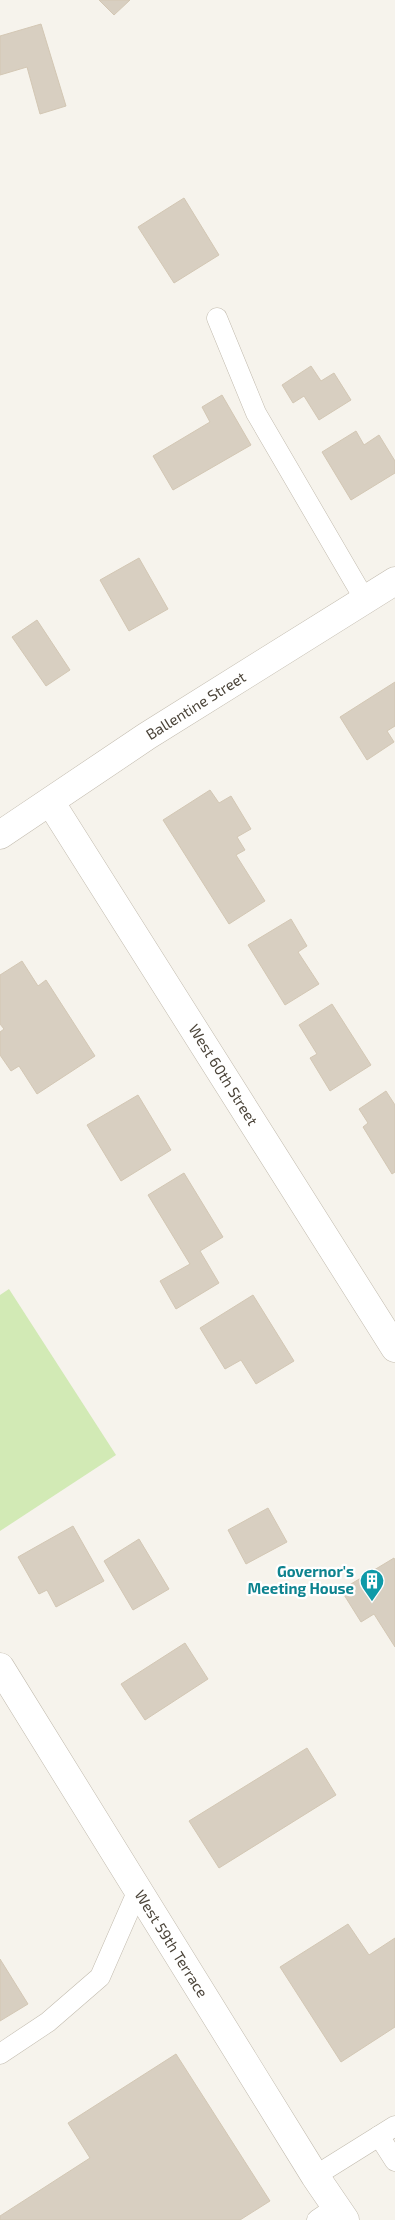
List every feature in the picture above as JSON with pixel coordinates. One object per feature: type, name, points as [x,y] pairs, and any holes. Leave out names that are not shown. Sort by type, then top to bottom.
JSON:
[{"type":"street","name":"Ballentine Street","points":[[0,835],[51,803],[147,736],[395,581]]},
{"type":"street","name":"West 60th Street","points":[[51,803],[395,1348]]},
{"type":"street","name":"West 59th Terrace","points":[[0,1667],[315,2176],[333,2216]]},
{"type":"lane","points":[[216,318],[256,413],[366,600]]},
{"type":"lane","points":[[0,2054],[48,2022],[100,1977],[138,1890]]},
{"type":"lane","points":[[315,2176],[387,2131],[395,2161]]},
{"type":"green space","points":[[9,1289],[116,1455],[0,1531],[0,1295]]},
{"type":"building","points":[[99,0],[130,0],[114,15]]},
{"type":"building","points":[[41,24],[66,106],[40,114],[27,67],[0,75],[0,36]]},
{"type":"building","points":[[184,198],[219,255],[174,283],[138,227]]},
{"type":"building","points":[[311,366],[321,381],[334,373],[351,400],[319,420],[304,396],[293,403],[282,385]]},
{"type":"building","points":[[222,395],[251,445],[173,490],[153,456],[210,422],[202,407]]},
{"type":"building","points":[[356,431],[364,445],[379,435],[395,461],[395,473],[351,500],[322,452]]},
{"type":"building","points":[[139,558],[168,609],[129,631],[100,580]]},
{"type":"building","points":[[37,620],[70,670],[46,686],[12,637]]},
{"type":"building","points":[[395,682],[395,726],[387,731],[394,742],[367,760],[340,717]]},
{"type":"building","points":[[210,790],[219,803],[231,796],[251,829],[237,837],[245,850],[236,855],[265,901],[229,924],[163,820]]},
{"type":"building","points":[[291,919],[307,946],[298,952],[319,984],[285,1005],[248,945]]},
{"type":"building","points":[[22,961],[38,986],[46,980],[95,1056],[37,1094],[19,1066],[11,1071],[0,1055],[0,1032],[4,1029],[0,1024],[0,975]]},
{"type":"building","points":[[332,1004],[371,1065],[330,1091],[310,1058],[317,1054],[299,1025]]},
{"type":"building","points":[[386,1091],[395,1105],[395,1172],[392,1174],[363,1127],[368,1123],[359,1109]]},
{"type":"building","points":[[138,1095],[171,1150],[121,1181],[87,1125]]},
{"type":"building","points":[[184,1173],[223,1237],[200,1251],[219,1283],[176,1309],[160,1281],[190,1264],[148,1195]]},
{"type":"building","points":[[253,1295],[294,1361],[256,1384],[241,1360],[225,1369],[200,1328]]},
{"type":"building","points":[[268,1508],[287,1542],[246,1564],[228,1530]]},
{"type":"building","points":[[73,1526],[104,1581],[56,1607],[47,1590],[39,1594],[18,1557]]},
{"type":"building","points":[[139,1539],[169,1589],[133,1610],[104,1561]]},
{"type":"building","name":"Governor's Meeting House","points":[[394,1558],[395,1647],[374,1614],[361,1622],[341,1590]]},
{"type":"building","points":[[185,1643],[208,1679],[145,1720],[121,1684]]},
{"type":"building","points":[[307,1748],[336,1795],[219,1868],[189,1821]]},
{"type":"building","points":[[348,1924],[369,1955],[395,1938],[395,2027],[341,2062],[280,1967]]},
{"type":"building","points":[[0,1959],[28,2004],[0,2021]]},
{"type":"building","points":[[176,2054],[270,2201],[240,2220],[0,2220],[0,2216],[90,2158],[68,2123]]},
{"type":"place","name":"Governor's Meeting House","points":[[372,1602]]}]
